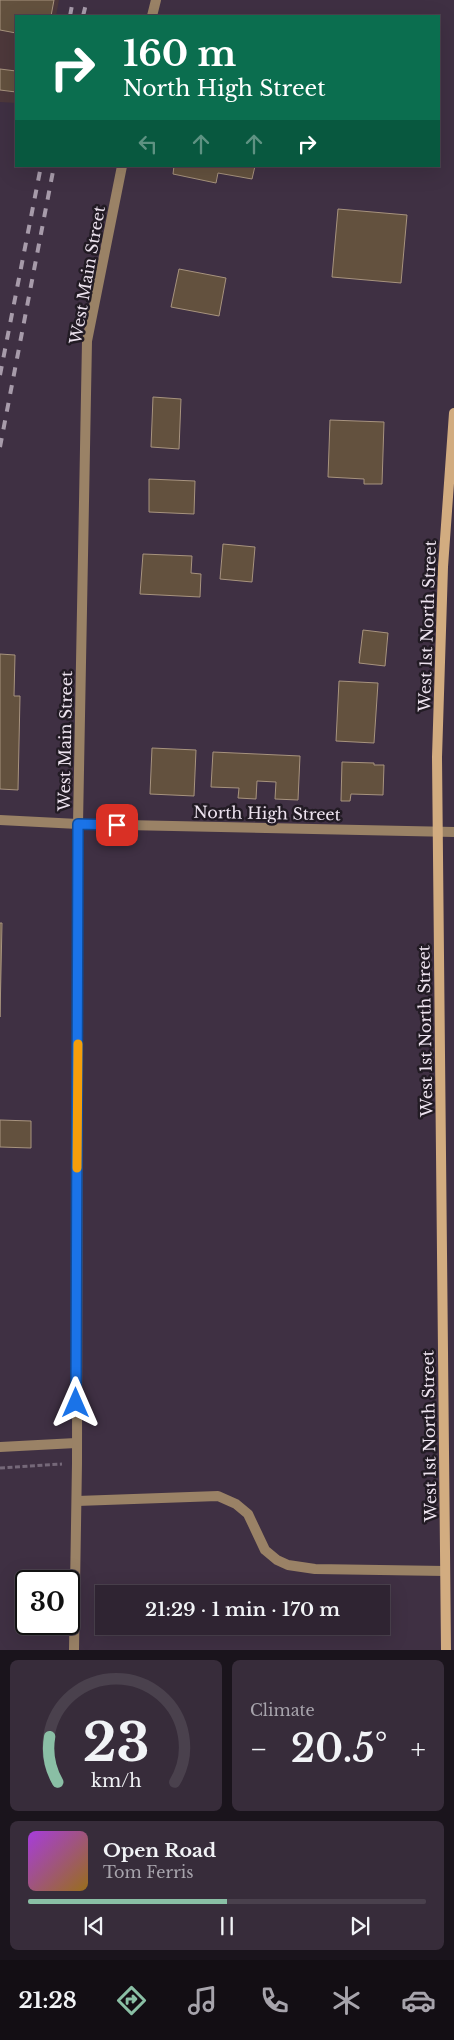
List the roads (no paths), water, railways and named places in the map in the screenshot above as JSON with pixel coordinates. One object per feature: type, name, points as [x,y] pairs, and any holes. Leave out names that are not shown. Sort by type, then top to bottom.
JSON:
[{"type":"main road","name":"West 1st North Street","points":[[446,1650],[437,757],[443,567],[454,413]]},
{"type":"street","points":[[152,15],[156,0]]},
{"type":"street","name":"West Main Street","points":[[74,1650],[77,1501],[78,824],[87,341],[122,167]]},
{"type":"street","name":"North High Street","points":[[0,820],[78,824],[454,832]]},
{"type":"street","points":[[0,1447],[76,1443]]},
{"type":"street","points":[[77,1501],[218,1496],[236,1504],[248,1514],[265,1550],[277,1560],[288,1565],[315,1569],[446,1571]]},
{"type":"railway","points":[[70,15],[73,0]]},
{"type":"railway","points":[[83,15],[87,0]]},
{"type":"railway","points":[[0,375],[41,167]]},
{"type":"railway","points":[[0,447],[54,167]]}]
